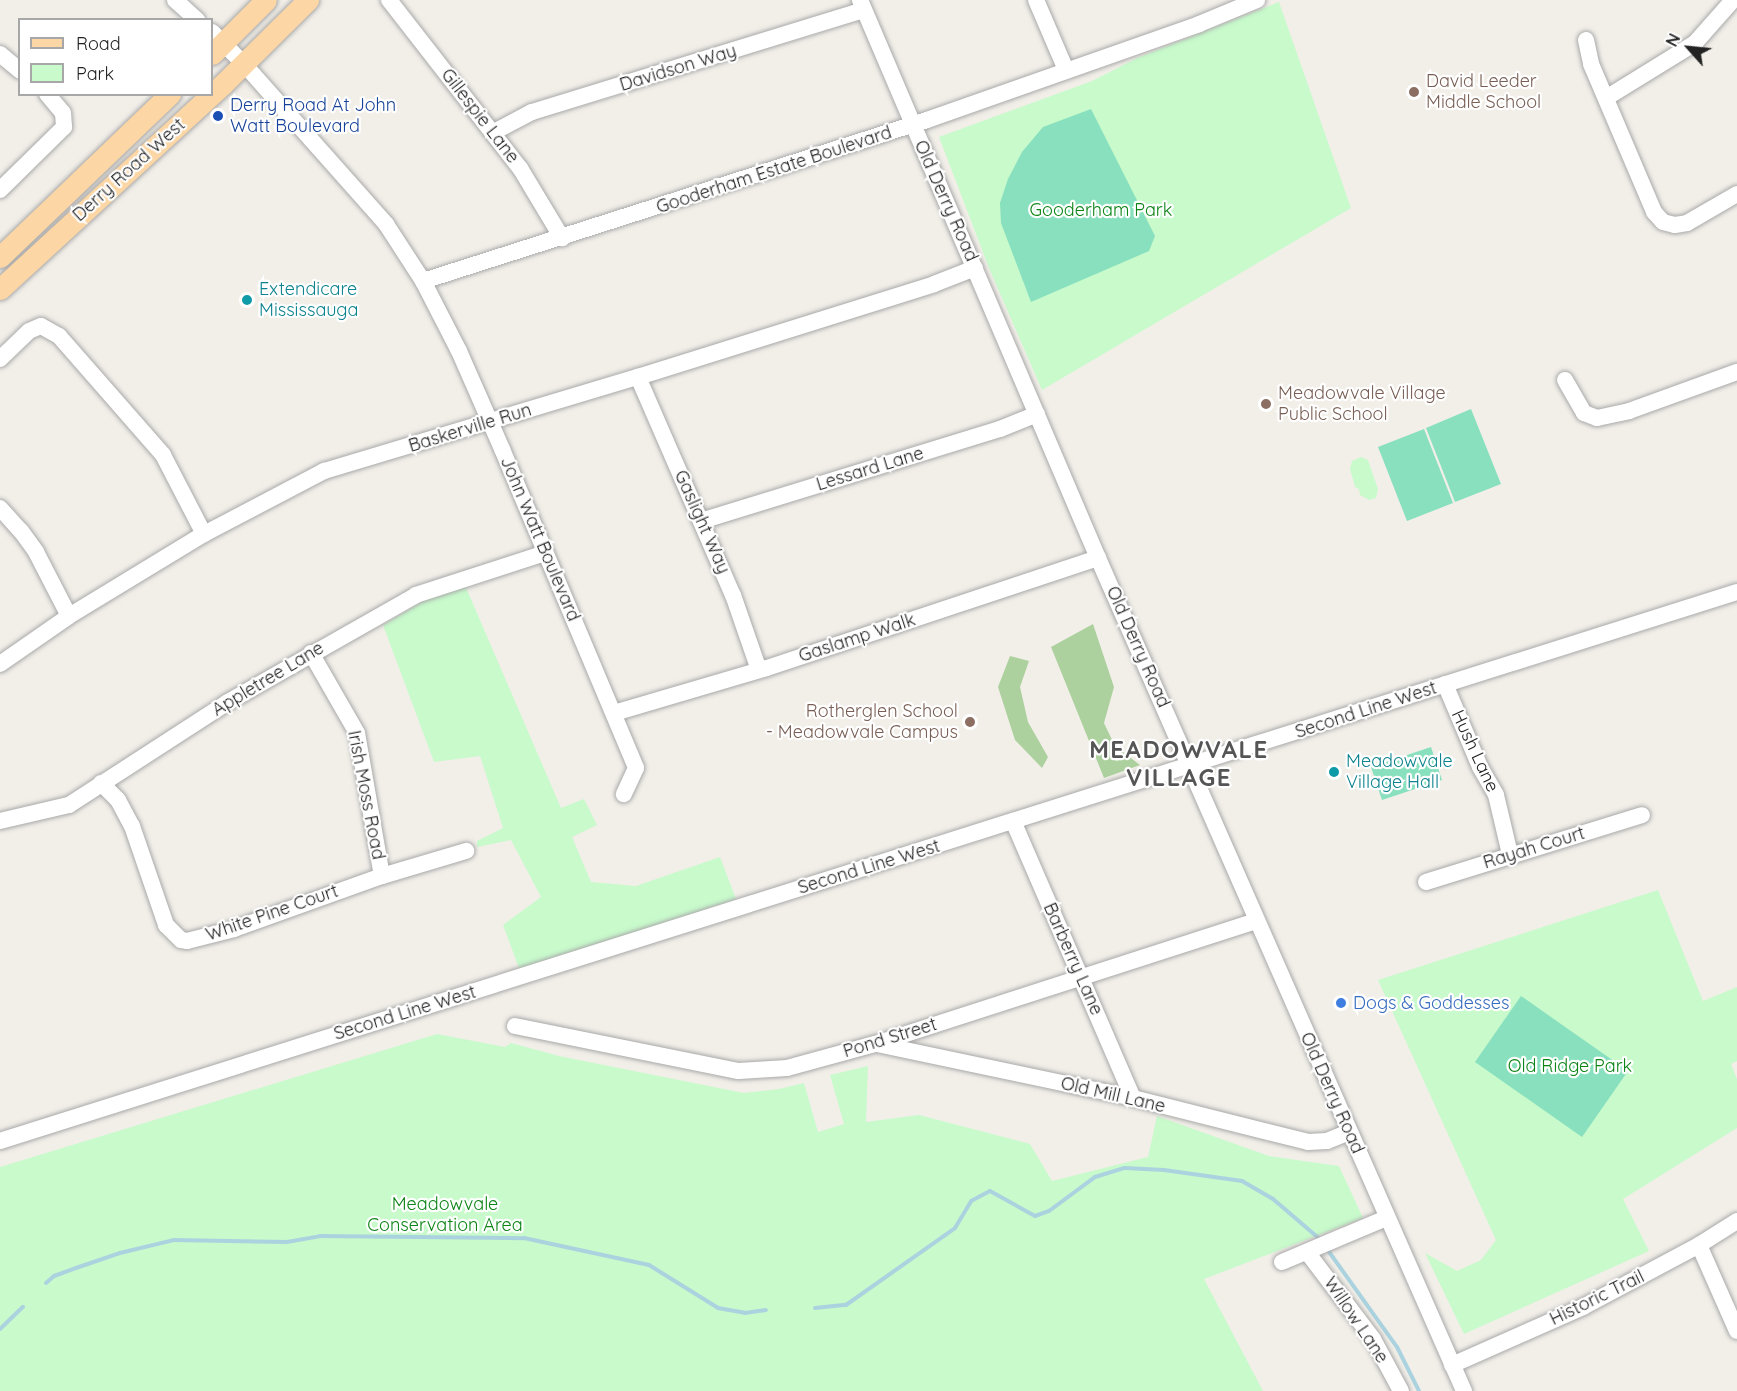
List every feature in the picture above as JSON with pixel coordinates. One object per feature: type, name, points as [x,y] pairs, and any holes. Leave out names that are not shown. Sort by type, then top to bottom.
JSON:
[{"type":"main road","points":[[215,43],[266,0]]},
{"type":"main road","name":"Derry Road West","points":[[213,93],[308,0]]},
{"type":"main road","name":"Derry Road West","points":[[0,257],[168,96]]},
{"type":"main road","name":"Derry Road West","points":[[0,289],[209,96]]},
{"type":"street","points":[[175,0],[196,18]]},
{"type":"street","name":"Gillespie Lane","points":[[389,0],[494,132],[520,168],[561,238]]},
{"type":"street","points":[[1036,0],[1066,70]]},
{"type":"street","name":"Gooderham Estate Boulevard","points":[[423,281],[912,125],[1198,24],[1257,0]]},
{"type":"street","points":[[1606,98],[1695,43],[1732,0]]},
{"type":"street","name":"Davidson Way","points":[[494,132],[532,112],[862,5]]},
{"type":"street","name":"Old Derry Road","points":[[862,5],[1098,558],[1191,765],[1256,921],[1464,1391]]},
{"type":"street","points":[[1586,40],[1591,64],[1654,212],[1663,222],[1675,225],[1687,223],[1737,194]]},
{"type":"street","name":"John Watt Boulevard","points":[[215,43],[244,64],[386,224],[423,281],[459,351],[636,768],[624,794]]},
{"type":"street","points":[[0,54],[18,69]]},
{"type":"street","points":[[0,190],[64,127],[63,113],[49,96]]},
{"type":"street","name":"Baskerville Run","points":[[0,664],[69,616],[204,534],[324,471],[490,423],[934,285],[975,268]]},
{"type":"street","points":[[0,359],[29,331],[41,326],[59,336],[163,455],[204,534]]},
{"type":"street","points":[[1565,380],[1584,412],[1597,418],[1629,411],[1737,372]]},
{"type":"street","name":"Gaslight Way","points":[[638,377],[733,595],[759,670]]},
{"type":"street","name":"Lessard Lane","points":[[701,521],[1000,429],[1037,414]]},
{"type":"street","points":[[0,508],[36,552],[69,616]]},
{"type":"street","name":"Appletree Lane","points":[[0,821],[69,805],[228,702],[416,595],[545,552]]},
{"type":"street","name":"Gaslamp Walk","points":[[614,713],[759,670],[1098,558]]},
{"type":"street","name":"Second Line West","points":[[0,1141],[1737,592]]},
{"type":"street","name":"Irish Moss Road","points":[[311,653],[357,733],[382,876]]},
{"type":"street","name":"Hush Lane","points":[[1445,684],[1480,767],[1496,795],[1510,854]]},
{"type":"street","name":"White Pine Court","points":[[101,783],[118,801],[132,826],[166,925],[181,940],[187,941],[234,929],[382,876],[466,851]]},
{"type":"street","name":"Rayah Court","points":[[1426,882],[1510,854],[1642,815]]},
{"type":"street","name":"Barberry Lane","points":[[1013,822],[1133,1098]]},
{"type":"street","name":"Pond Street","points":[[515,1026],[739,1071],[787,1068],[875,1044],[1256,921]]},
{"type":"street","name":"Old Mill Lane","points":[[875,1044],[1133,1098],[1308,1142],[1328,1141],[1349,1132]]},
{"type":"street","points":[[1282,1262],[1386,1218]]},
{"type":"street","name":"Historic Trail","points":[[1452,1365],[1583,1307],[1699,1245],[1737,1221]]},
{"type":"street","points":[[1699,1245],[1737,1331]]},
{"type":"street","name":"Willow Lane","points":[[1316,1248],[1373,1339],[1401,1391]]},
{"type":"green space","name":"Gooderham Park","points":[[1279,2],[1351,208],[1042,390],[989,268],[939,137],[1092,81],[1137,58]]},
{"type":"green space","points":[[1091,109],[1155,236],[1149,251],[1031,302],[1001,223],[1000,203],[1008,179],[1022,152],[1043,127]]},
{"type":"green space","points":[[1471,409],[1501,484],[1455,502],[1426,428]]},
{"type":"green space","points":[[1424,429],[1453,503],[1407,521],[1378,447]]},
{"type":"green space","points":[[1361,457],[1368,460],[1378,489],[1376,498],[1369,500],[1360,495],[1359,489],[1355,487],[1350,469],[1352,461]]},
{"type":"green space","points":[[464,583],[561,808],[584,799],[597,825],[572,837],[591,882],[636,886],[720,857],[736,899],[520,971],[503,925],[541,897],[511,840],[477,847],[477,841],[503,828],[480,756],[434,762],[383,625],[430,597]]},
{"type":"green space","points":[[1093,624],[1114,687],[1104,723],[1115,746],[1140,765],[1104,778],[1051,647]]},
{"type":"green space","points":[[1010,656],[1029,661],[1020,687],[1028,722],[1048,757],[1042,768],[1015,740],[998,687]]},
{"type":"green space","points":[[1431,747],[1442,780],[1382,800],[1371,767]]},
{"type":"green space","name":"Old Ridge Park","points":[[1658,890],[1703,1001],[1737,987],[1737,1061],[1731,1064],[1737,1079],[1737,1128],[1623,1199],[1649,1251],[1464,1334],[1425,1253],[1457,1271],[1481,1260],[1496,1240],[1378,980]]},
{"type":"green space","points":[[1521,996],[1628,1071],[1582,1137],[1475,1062]]},
{"type":"green space","name":"Meadowvale Conservation Area","points":[[437,1034],[505,1047],[511,1043],[559,1056],[744,1093],[779,1089],[804,1083],[818,1132],[844,1124],[830,1075],[868,1066],[866,1122],[919,1115],[1030,1144],[1052,1181],[1148,1157],[1157,1116],[1269,1156],[1339,1166],[1363,1218],[1204,1279],[1263,1391],[0,1391],[0,1167]]},
{"type":"waterway","points":[[815,1308],[846,1305],[955,1228],[971,1201],[990,1191],[1035,1216],[1049,1211],[1095,1177],[1125,1168],[1164,1170],[1242,1181],[1273,1199],[1321,1240]]},
{"type":"waterway","points":[[46,1283],[54,1276],[120,1253],[174,1240],[287,1242],[320,1236],[524,1238],[649,1265],[718,1308],[745,1313],[766,1310]]},
{"type":"waterway","points":[[1327,1249],[1397,1347],[1419,1391]]},
{"type":"waterway","points":[[0,1329],[23,1307]]},
{"type":"place","name":"David Leeder Middle School","points":[[1414,92]]},
{"type":"place","name":"Derry Road At John Watt Boulevard","points":[[218,116]]},
{"type":"place","name":"Extendicare Mississauga","points":[[247,300]]},
{"type":"place","name":"Meadowvale Village Public School","points":[[1266,404]]},
{"type":"place","name":"Rotherglen School - Meadowvale Campus","points":[[970,722]]},
{"type":"place","name":"Meadowvale Village Hall","points":[[1334,772]]},
{"type":"place","name":"Dogs & Goddesses","points":[[1341,1003]]},
{"type":"district","name":"MEADOWVALE VILLAGE","points":[[1179,764]]}]
